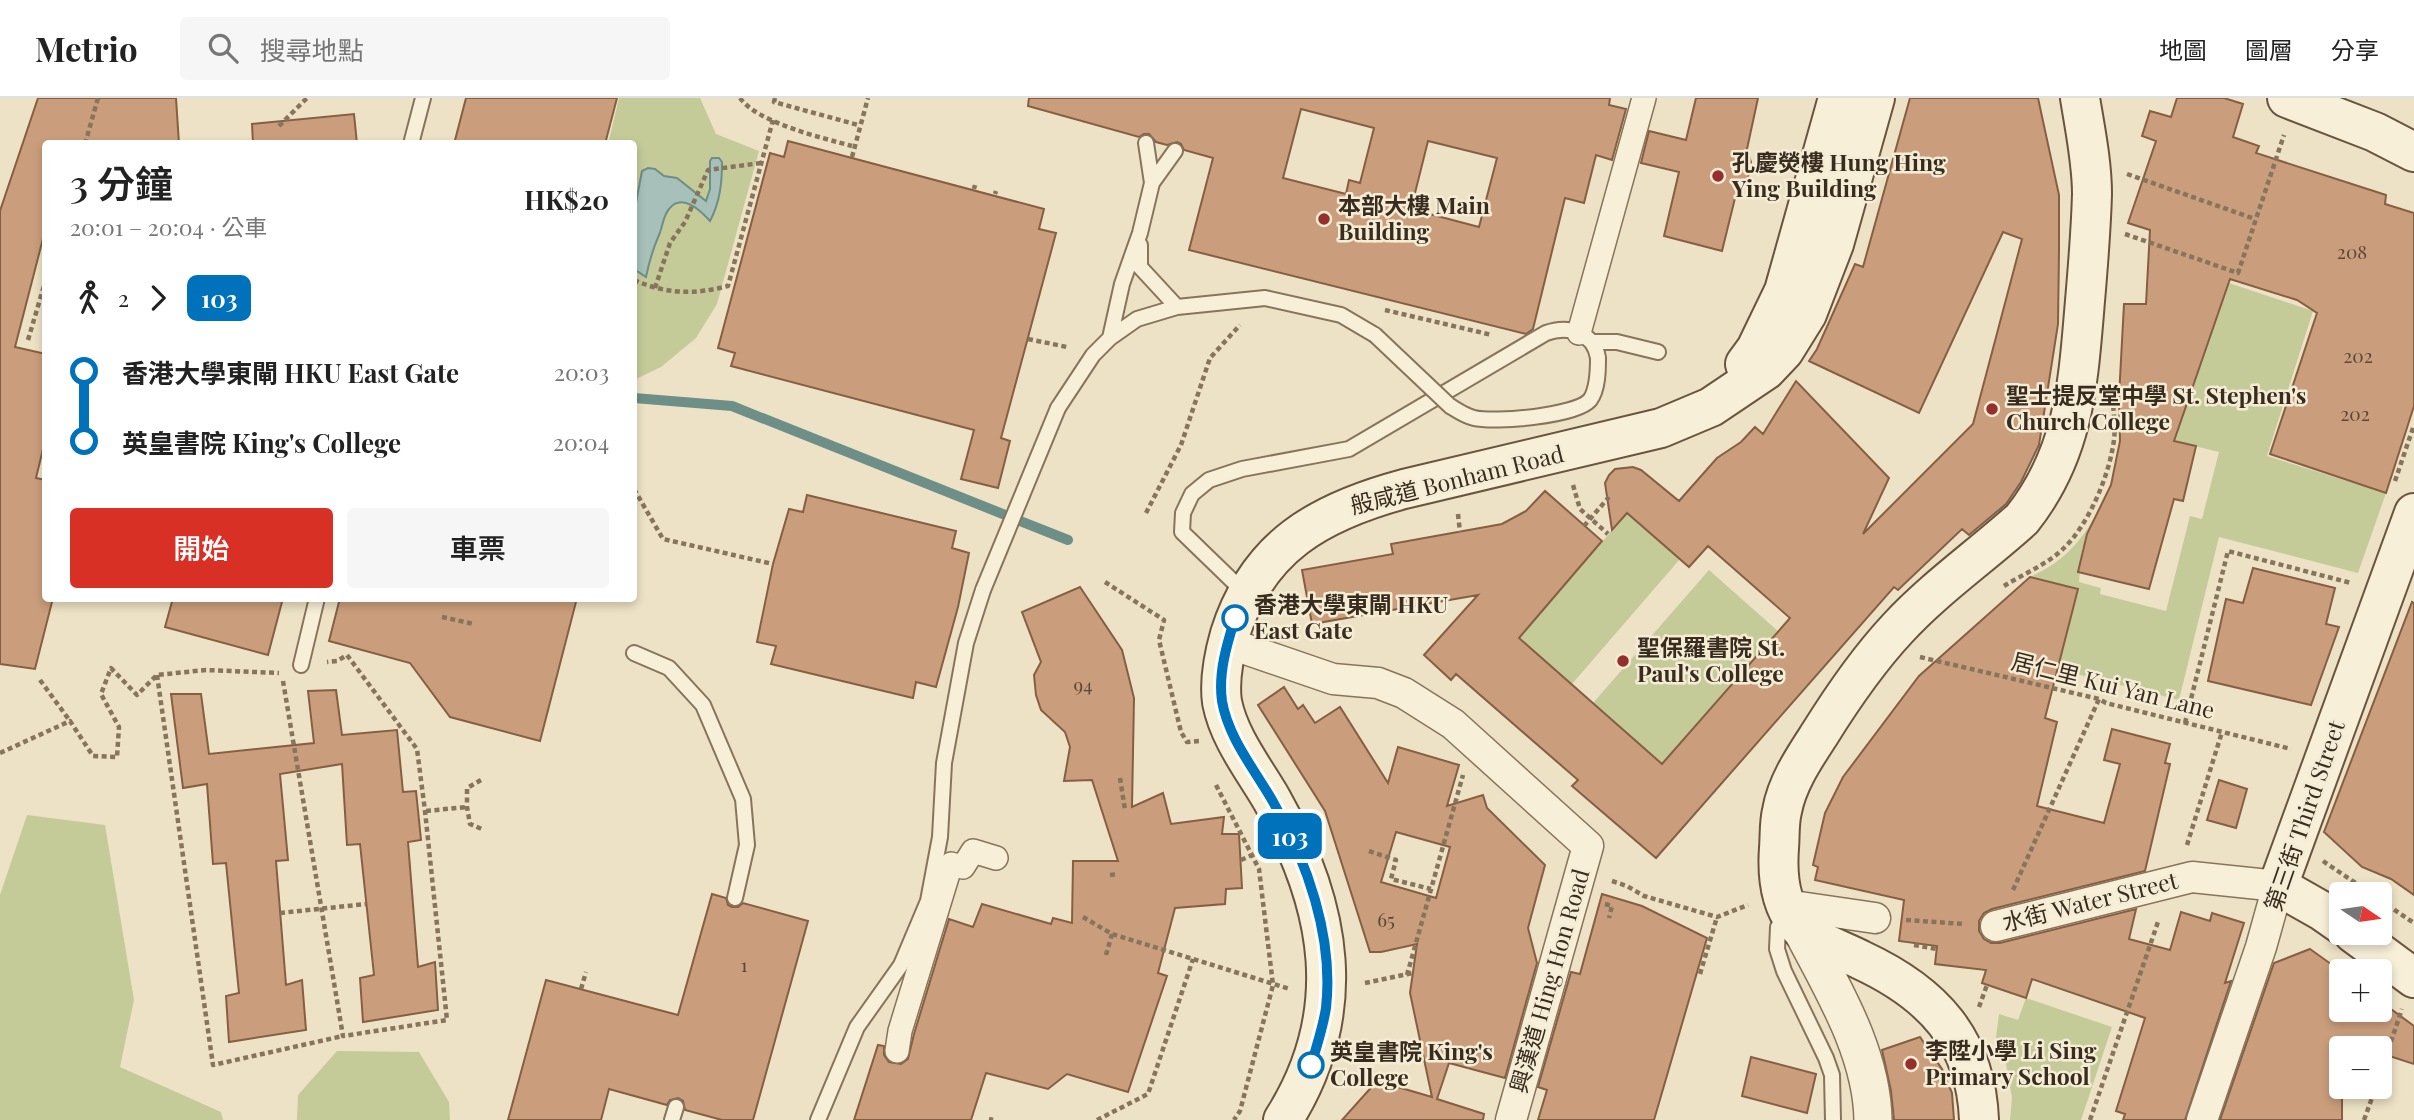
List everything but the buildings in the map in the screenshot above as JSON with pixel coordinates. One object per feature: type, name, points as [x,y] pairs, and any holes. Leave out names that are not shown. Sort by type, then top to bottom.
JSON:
[{"type":"main road","name":"般咸道 Bonham Road","points":[[1711,407],[1756,349],[1784,291],[1838,98]]},
{"type":"main road","name":"般咸道 Bonham Road","points":[[1283,1120],[1307,1075],[1319,1040],[1326,1009],[1326,949],[1307,878],[1293,841],[1229,722],[1222,701],[1221,683],[1228,643],[1246,594],[1259,575],[1292,539],[1337,511],[1369,498],[1634,436],[1673,424],[1711,407],[1766,370],[1784,351],[1807,314],[1834,244],[1875,98]]},
{"type":"main road","points":[[1979,1120],[1978,1092],[1969,1061],[1945,1019],[1909,987],[1785,914],[1778,881],[1782,811],[1788,790],[1802,761],[1834,710],[1900,626],[2022,519],[2037,499],[2062,450],[2071,422],[2079,373],[2092,192],[2080,98]]},
{"type":"main road","points":[[2288,111],[2375,132],[2414,152]]},
{"type":"main road","name":"第三街 Third Street","points":[[2278,886],[2411,533]]},
{"type":"main road","name":"水街 Water Street","points":[[2278,886],[2329,916]]},
{"type":"main road","points":[[2365,945],[2409,990]]},
{"type":"street","points":[[1586,337],[1644,98]]},
{"type":"street","name":"興漢道 Hing Hon Road","points":[[1228,643],[1334,678],[1378,683],[1404,693],[1453,724],[1588,846],[1511,1120]]},
{"type":"street","points":[[897,1051],[900,1031],[951,864],[963,867],[973,851],[996,858]]},
{"type":"street","name":"水街 Water Street","points":[[1996,926],[2192,877],[2278,886]]},
{"type":"street","name":"第三街 Third Street","points":[[2202,1120],[2261,947],[2278,886]]},
{"type":"street","points":[[1785,914],[1875,918]]},
{"type":"street","points":[[1785,914],[1832,987],[1858,1047],[1867,1079],[1872,1120]]},
{"type":"lane","points":[[412,140],[423,98]]},
{"type":"lane","points":[[1146,144],[1152,183]]},
{"type":"lane","points":[[1110,338],[1122,284],[1140,233],[1152,183],[1175,151]]},
{"type":"lane","points":[[1140,233],[1140,267],[1177,307]]},
{"type":"lane","points":[[818,1120],[857,1027],[901,965],[928,901],[940,838],[944,763],[966,643],[983,590],[1058,408],[1093,355],[1110,338],[1137,319],[1177,307],[1265,298],[1341,315],[1376,335],[1450,406],[1464,415],[1487,420],[1530,418],[1577,408],[1590,400],[1598,370],[1598,358],[1597,349],[1586,337]]},
{"type":"lane","points":[[1246,594],[1182,532],[1183,513],[1192,494],[1209,480],[1242,468],[1349,449],[1557,329],[1658,352]]},
{"type":"lane","points":[[301,665],[316,602]]},
{"type":"lane","points":[[634,653],[669,668],[703,705],[743,799],[747,845],[735,898]]},
{"type":"lane","points":[[1785,914],[1778,928],[1777,949],[1832,1076],[1833,1120]]},
{"type":"path","points":[[86,140],[99,98]]},
{"type":"path","points":[[279,126],[307,98]]},
{"type":"path","points":[[740,98],[773,120],[795,130],[852,146]]},
{"type":"path","points":[[775,98],[774,102],[858,125]]},
{"type":"path","points":[[852,157],[868,98]]},
{"type":"path","points":[[2117,231],[2238,273],[2288,111]]},
{"type":"path","points":[[637,281],[655,289],[678,293],[703,293],[728,286],[749,220],[773,120]]},
{"type":"path","points":[[655,289],[670,243],[685,222],[708,170],[761,163]]},
{"type":"path","points":[[2126,174],[2255,219]]},
{"type":"path","points":[[28,340],[42,293]]},
{"type":"path","points":[[1146,513],[1181,445],[1210,358],[1265,298]]},
{"type":"path","points":[[1374,308],[1529,344]]},
{"type":"path","points":[[1028,339],[1067,347]]},
{"type":"path","points":[[1573,486],[1580,509],[1608,534]]},
{"type":"path","points":[[637,494],[663,539],[773,564]]},
{"type":"path","points":[[1584,526],[1609,497]]},
{"type":"path","points":[[1458,515],[1460,531]]},
{"type":"path","points":[[2185,723],[2228,551],[2361,586]]},
{"type":"path","points":[[1105,582],[1164,620],[1159,640],[1181,732],[1187,742],[1195,743],[1205,738]]},
{"type":"path","points":[[443,617],[474,624]]},
{"type":"path","points":[[157,675],[213,1065],[343,1036],[447,1020],[417,749],[347,655],[337,661],[301,665]]},
{"type":"path","name":"居仁里 Kui Yan Lane","points":[[1915,656],[2099,699],[2302,752]]},
{"type":"path","points":[[40,680],[93,756],[117,757],[119,727],[101,694],[111,668],[137,695],[157,675],[206,670],[282,673],[343,1036]]},
{"type":"path","points":[[1996,926],[2099,699]]},
{"type":"path","points":[[0,753],[70,722]]},
{"type":"path","points":[[2183,856],[2222,732]]},
{"type":"path","points":[[1366,983],[1410,974],[1473,741]]},
{"type":"path","points":[[1120,778],[1125,810]]},
{"type":"path","points":[[481,780],[467,788],[467,807],[470,824],[484,830]]},
{"type":"path","points":[[1214,780],[1259,869],[1273,985],[1240,1111],[1234,1120]]},
{"type":"path","points":[[425,811],[467,807]]},
{"type":"path","points":[[1369,851],[1396,860],[1391,879],[1431,889]]},
{"type":"path","points":[[1241,860],[1252,855]]},
{"type":"path","points":[[2316,856],[2354,882]]},
{"type":"path","points":[[1110,875],[1118,874]]},
{"type":"path","points":[[1627,886],[1644,895],[1717,917],[1785,914]]},
{"type":"path","points":[[280,913],[366,904]]},
{"type":"path","points":[[2392,908],[2414,923]]},
{"type":"path","points":[[2091,1120],[2162,911]]},
{"type":"path","points":[[1083,917],[1112,934],[1294,991]]},
{"type":"path","points":[[1700,974],[1717,917]]},
{"type":"path","name":"水街 Water Street","points":[[1875,918],[1996,926]]},
{"type":"path","points":[[1106,955],[1112,934]]},
{"type":"path","points":[[1912,944],[1936,949]]},
{"type":"path","points":[[1097,1120],[1147,1094],[1193,960]]},
{"type":"path","points":[[581,989],[586,972]]},
{"type":"path","points":[[1976,1018],[1987,985]]},
{"type":"path","points":[[2392,1039],[2409,990]]},
{"type":"path","points":[[2364,1120],[2372,1099]]},
{"type":"green space","points":[[619,98],[700,98],[716,134],[759,151],[717,304],[696,338],[661,367],[637,379],[637,140],[609,140]]},
{"type":"green space","points":[[2229,283],[2313,311],[2267,456],[2386,493],[2358,573],[2219,537],[2179,700],[2057,669],[2077,589],[2030,577],[2067,553],[2094,518],[2082,549],[2079,582],[2101,588],[2100,594],[2166,611],[2190,516],[2202,519],[2219,452],[2174,441]]},
{"type":"green space","points":[[1627,513],[1680,559],[1572,684],[1519,638]]},
{"type":"green space","points":[[1709,570],[1779,632],[1662,764],[1593,703]]},
{"type":"green space","points":[[27,815],[105,825],[134,1000],[120,1067],[221,1112],[223,1120],[0,1120],[0,895]]},
{"type":"green space","points":[[2026,998],[2112,1027],[2081,1120],[2010,1120],[2012,1098],[2005,1058],[1996,1037],[1999,1014],[2018,1020]]},
{"type":"green space","points":[[337,1051],[419,1052],[449,1102],[450,1120],[297,1120],[298,1095]]},
{"type":"water","points":[[712,158],[719,158],[722,170],[718,200],[710,221],[691,205],[680,202],[674,204],[665,215],[646,277],[637,271],[637,197],[642,171],[655,169],[664,176],[677,178],[706,201],[710,189]]},
{"type":"waterway","points":[[637,398],[732,406],[1068,540]]},
{"type":"bus line","name":"103","points":[[1235,618],[1223,663],[1222,701],[1238,743],[1293,841],[1318,913],[1326,949],[1326,1009],[1311,1065]]},
{"type":"place","name":"孔慶熒樓 Hung Hing Ying Building","points":[[1718,176]]},
{"type":"place","name":"本部大樓 Main Building","points":[[1324,219]]},
{"type":"place","name":"聖士提反堂中學 St. Stephen's Church College","points":[[1992,409]]},
{"type":"place","name":"香港大學東閘 HKU East Gate","points":[[1235,618]]},
{"type":"place","name":"聖保羅書院 St. Paul's College","points":[[1623,661]]},
{"type":"place","name":"李陞小學 Li Sing Primary School","points":[[1911,1064]]},
{"type":"place","name":"英皇書院 King's College","points":[[1311,1065]]}]
